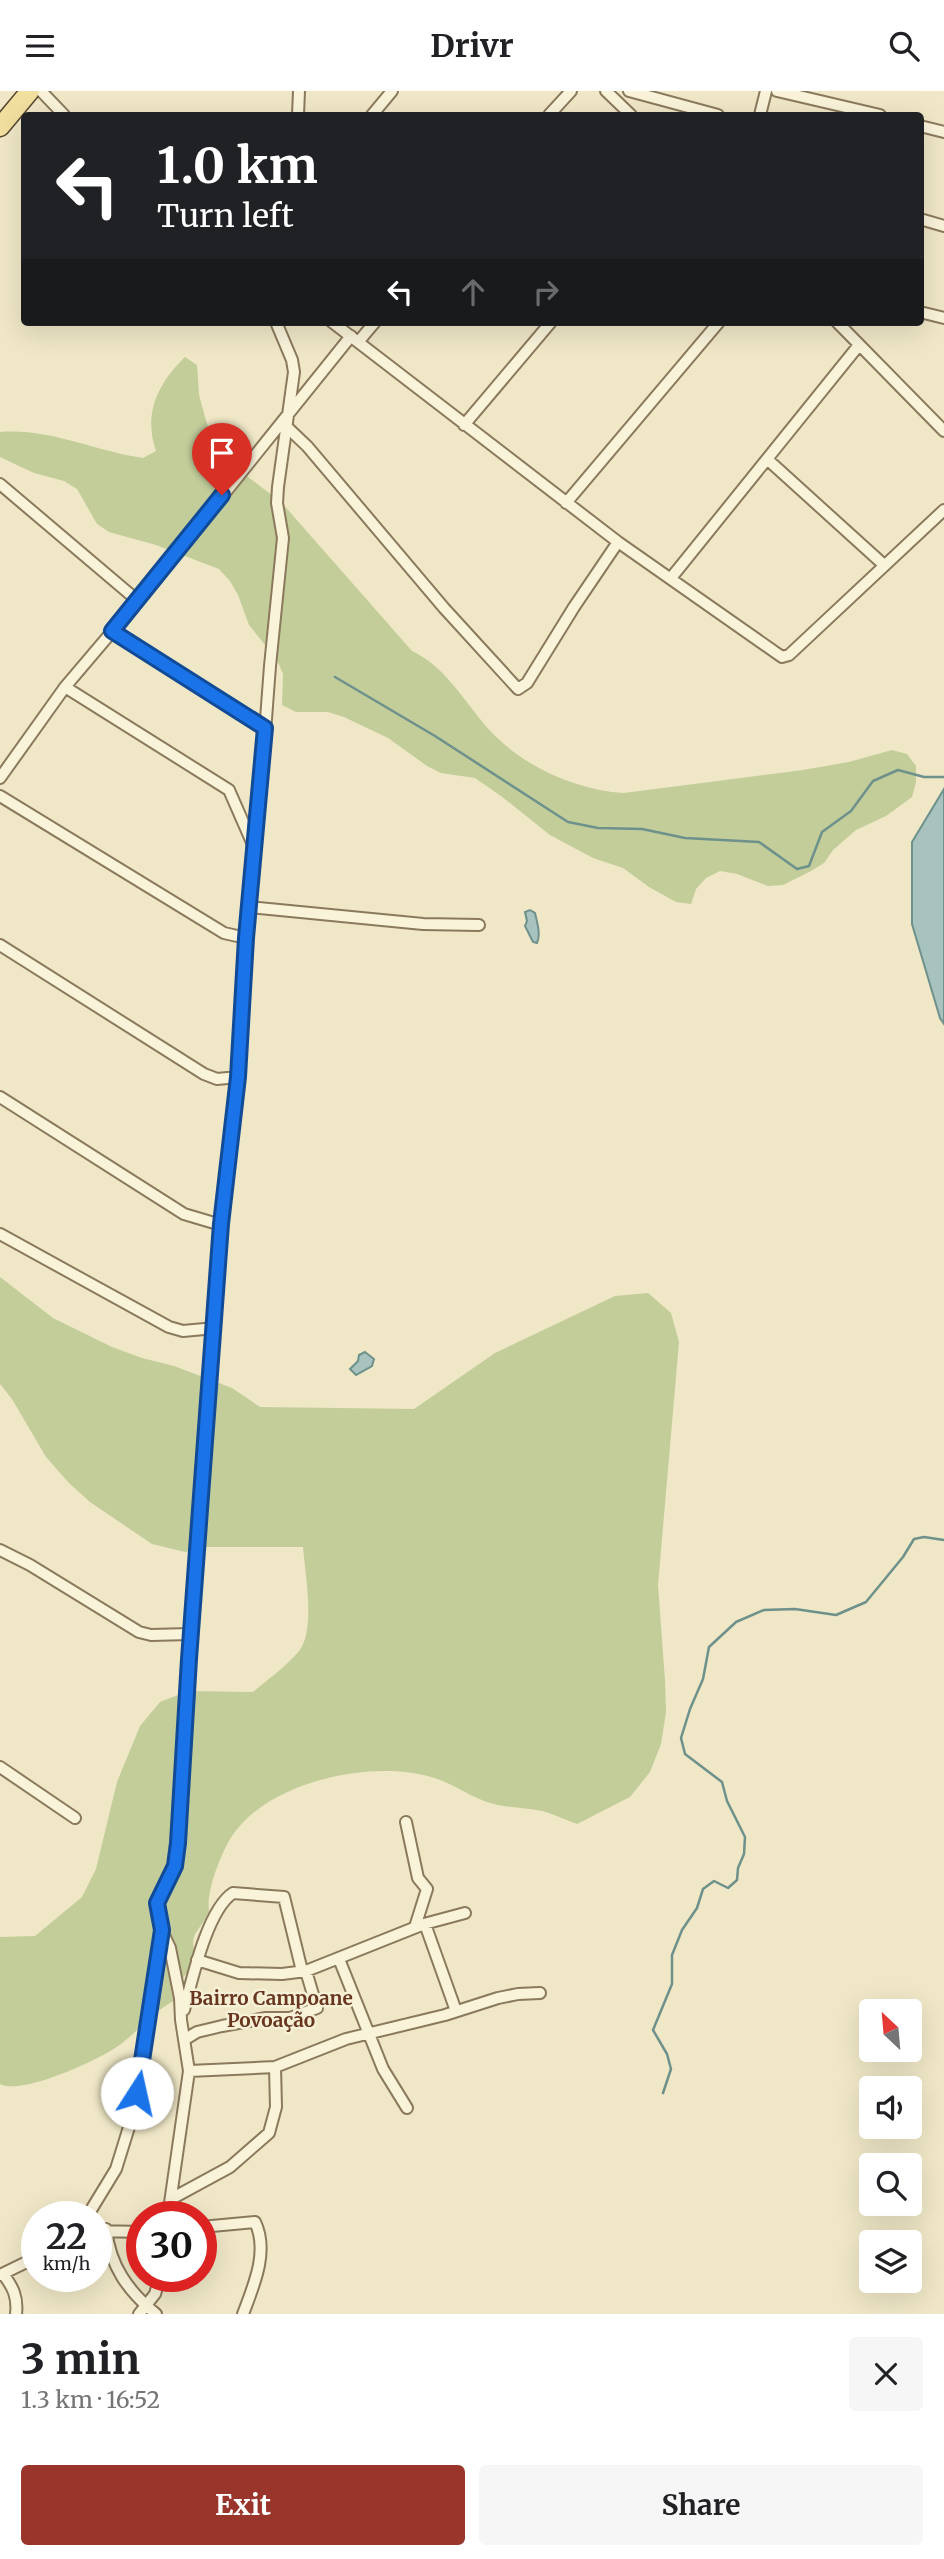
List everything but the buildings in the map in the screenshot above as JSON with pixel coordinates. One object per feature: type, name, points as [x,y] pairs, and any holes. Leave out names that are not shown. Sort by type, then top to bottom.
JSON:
[{"type":"main road","points":[[0,127],[30,91]]},
{"type":"street","points":[[41,91],[61,112]]},
{"type":"street","points":[[298,112],[299,91]]},
{"type":"street","points":[[374,112],[392,91]]},
{"type":"street","points":[[552,112],[570,91]]},
{"type":"street","points":[[606,91],[628,112]]},
{"type":"street","points":[[629,91],[707,112]]},
{"type":"street","points":[[761,112],[766,91]]},
{"type":"street","points":[[777,91],[849,111]]},
{"type":"street","points":[[924,127],[944,132]]},
{"type":"street","points":[[924,220],[944,226]]},
{"type":"street","points":[[924,313],[944,319]]},
{"type":"street","points":[[171,2200],[190,2071],[180,1998],[157,1903],[175,1866],[178,1843],[190,1634],[221,1224],[238,1077],[246,938],[284,538],[277,503],[293,365],[278,326]]},
{"type":"street","points":[[338,326],[618,543],[782,657],[789,655],[944,510]]},
{"type":"street","points":[[0,778],[65,687],[138,601],[289,411],[355,338],[369,326]]},
{"type":"street","points":[[464,425],[548,326]]},
{"type":"street","points":[[566,503],[716,326]]},
{"type":"street","points":[[841,326],[944,431]]},
{"type":"street","points":[[671,578],[859,345]]},
{"type":"street","points":[[287,427],[307,446],[472,640],[518,689],[527,683],[618,543]]},
{"type":"street","points":[[767,459],[884,565]]},
{"type":"street","points":[[0,484],[138,601]]},
{"type":"street","points":[[112,631],[265,728]]},
{"type":"street","points":[[65,687],[229,790],[255,850]]},
{"type":"street","points":[[0,796],[224,933],[246,938]]},
{"type":"street","points":[[249,907],[423,924],[480,925]]},
{"type":"street","points":[[0,945],[204,1074],[217,1079],[238,1077]]},
{"type":"street","points":[[0,1097],[184,1214],[221,1224]]},
{"type":"street","points":[[0,1234],[169,1327],[183,1331],[215,1328]]},
{"type":"street","points":[[0,1550],[30,1565],[139,1632],[151,1635],[190,1634]]},
{"type":"street","points":[[0,1767],[75,1818]]},
{"type":"street","points":[[407,1822],[418,1878],[427,1889],[420,1926],[456,2011]]},
{"type":"street","points":[[181,2020],[203,1943],[224,1901],[233,1893],[240,1892],[284,1897],[317,2008],[290,2018],[266,2018],[197,2032],[184,2041]]},
{"type":"street","points":[[197,1961],[240,1973],[282,1974],[304,1971],[420,1926],[465,1913]]},
{"type":"street","points":[[96,2201],[116,2169],[134,2111],[162,1930]]},
{"type":"street","points":[[339,1959],[383,2069],[407,2108]]},
{"type":"street","points":[[190,2071],[275,2067],[346,2039],[518,1994],[540,1993]]},
{"type":"street","points":[[171,2200],[230,2167],[269,2133],[276,2107],[275,2067]]},
{"type":"street","points":[[217,2226],[255,2222],[261,2248],[258,2270],[243,2314]]},
{"type":"street","points":[[112,2258],[119,2276],[142,2310],[156,2314]]},
{"type":"street","points":[[16,2314],[18,2305],[13,2288],[1,2275],[21,2265]]},
{"type":"street","points":[[142,2310],[156,2292]]},
{"type":"green space","points":[[185,357],[197,365],[199,395],[207,424],[221,452],[231,464],[281,502],[412,651],[442,672],[493,734],[544,771],[584,786],[624,793],[803,770],[849,762],[892,750],[907,754],[916,766],[912,797],[886,816],[856,830],[833,850],[824,863],[783,885],[768,886],[737,874],[720,871],[706,878],[696,889],[691,904],[676,902],[623,868],[593,858],[550,835],[475,778],[441,773],[388,738],[344,717],[328,712],[296,712],[282,705],[283,674],[277,660],[249,625],[238,595],[219,569],[156,545],[109,532],[97,524],[77,489],[64,481],[34,473],[0,457],[0,432],[37,433],[143,458],[156,451],[151,424],[155,400],[167,377]]},
{"type":"green space","points":[[0,1277],[53,1318],[112,1347],[232,1388],[260,1407],[414,1409],[495,1353],[615,1296],[648,1293],[671,1313],[679,1342],[658,1585],[666,1712],[661,1744],[650,1772],[630,1797],[577,1824],[542,1811],[491,1803],[438,1779],[407,1772],[380,1771],[322,1779],[269,1801],[248,1817],[232,1836],[219,1862],[212,1883],[209,1911],[194,1938],[197,1960],[182,1979],[180,1998],[156,2013],[121,2044],[97,2058],[43,2081],[25,2085],[0,2084],[0,1937],[35,1936],[82,1897],[96,1869],[117,1782],[140,1726],[160,1702],[188,1691],[253,1692],[299,1651],[304,1642],[308,1616],[303,1547],[208,1547],[185,1552],[152,1544],[90,1502],[69,1483],[46,1457],[12,1399],[0,1384]]},
{"type":"water","points":[[944,789],[944,1024],[912,924],[912,842]]},
{"type":"water","points":[[530,910],[535,913],[538,924],[537,943],[533,942],[525,926],[525,912]]},
{"type":"water","points":[[365,1352],[374,1359],[372,1366],[356,1375],[350,1369],[358,1361],[359,1355]]},
{"type":"waterway","points":[[335,677],[435,736],[568,822],[598,828],[642,829],[685,838],[759,842],[797,869],[809,866],[822,832],[851,811],[873,781],[898,770],[924,777],[944,777]]},
{"type":"waterway","points":[[663,2093],[671,2069],[667,2054],[653,2030],[672,1984],[672,1955],[682,1930],[697,1908],[703,1889],[714,1881],[728,1888],[737,1880],[738,1868],[744,1854],[745,1837],[727,1801],[722,1782],[685,1754],[681,1738],[703,1679],[709,1647],[736,1622],[764,1610],[795,1609],[836,1615],[866,1602],[903,1557],[914,1539],[924,1537],[944,1540]]},
{"type":"district","name":"Bairro Campoane Povoação","points":[[271,2009]]},
{"type":"route","points":[[137,2093],[162,1930],[157,1903],[175,1866],[178,1843],[221,1224],[238,1077],[246,938],[265,728],[112,631],[222,495]]}]
